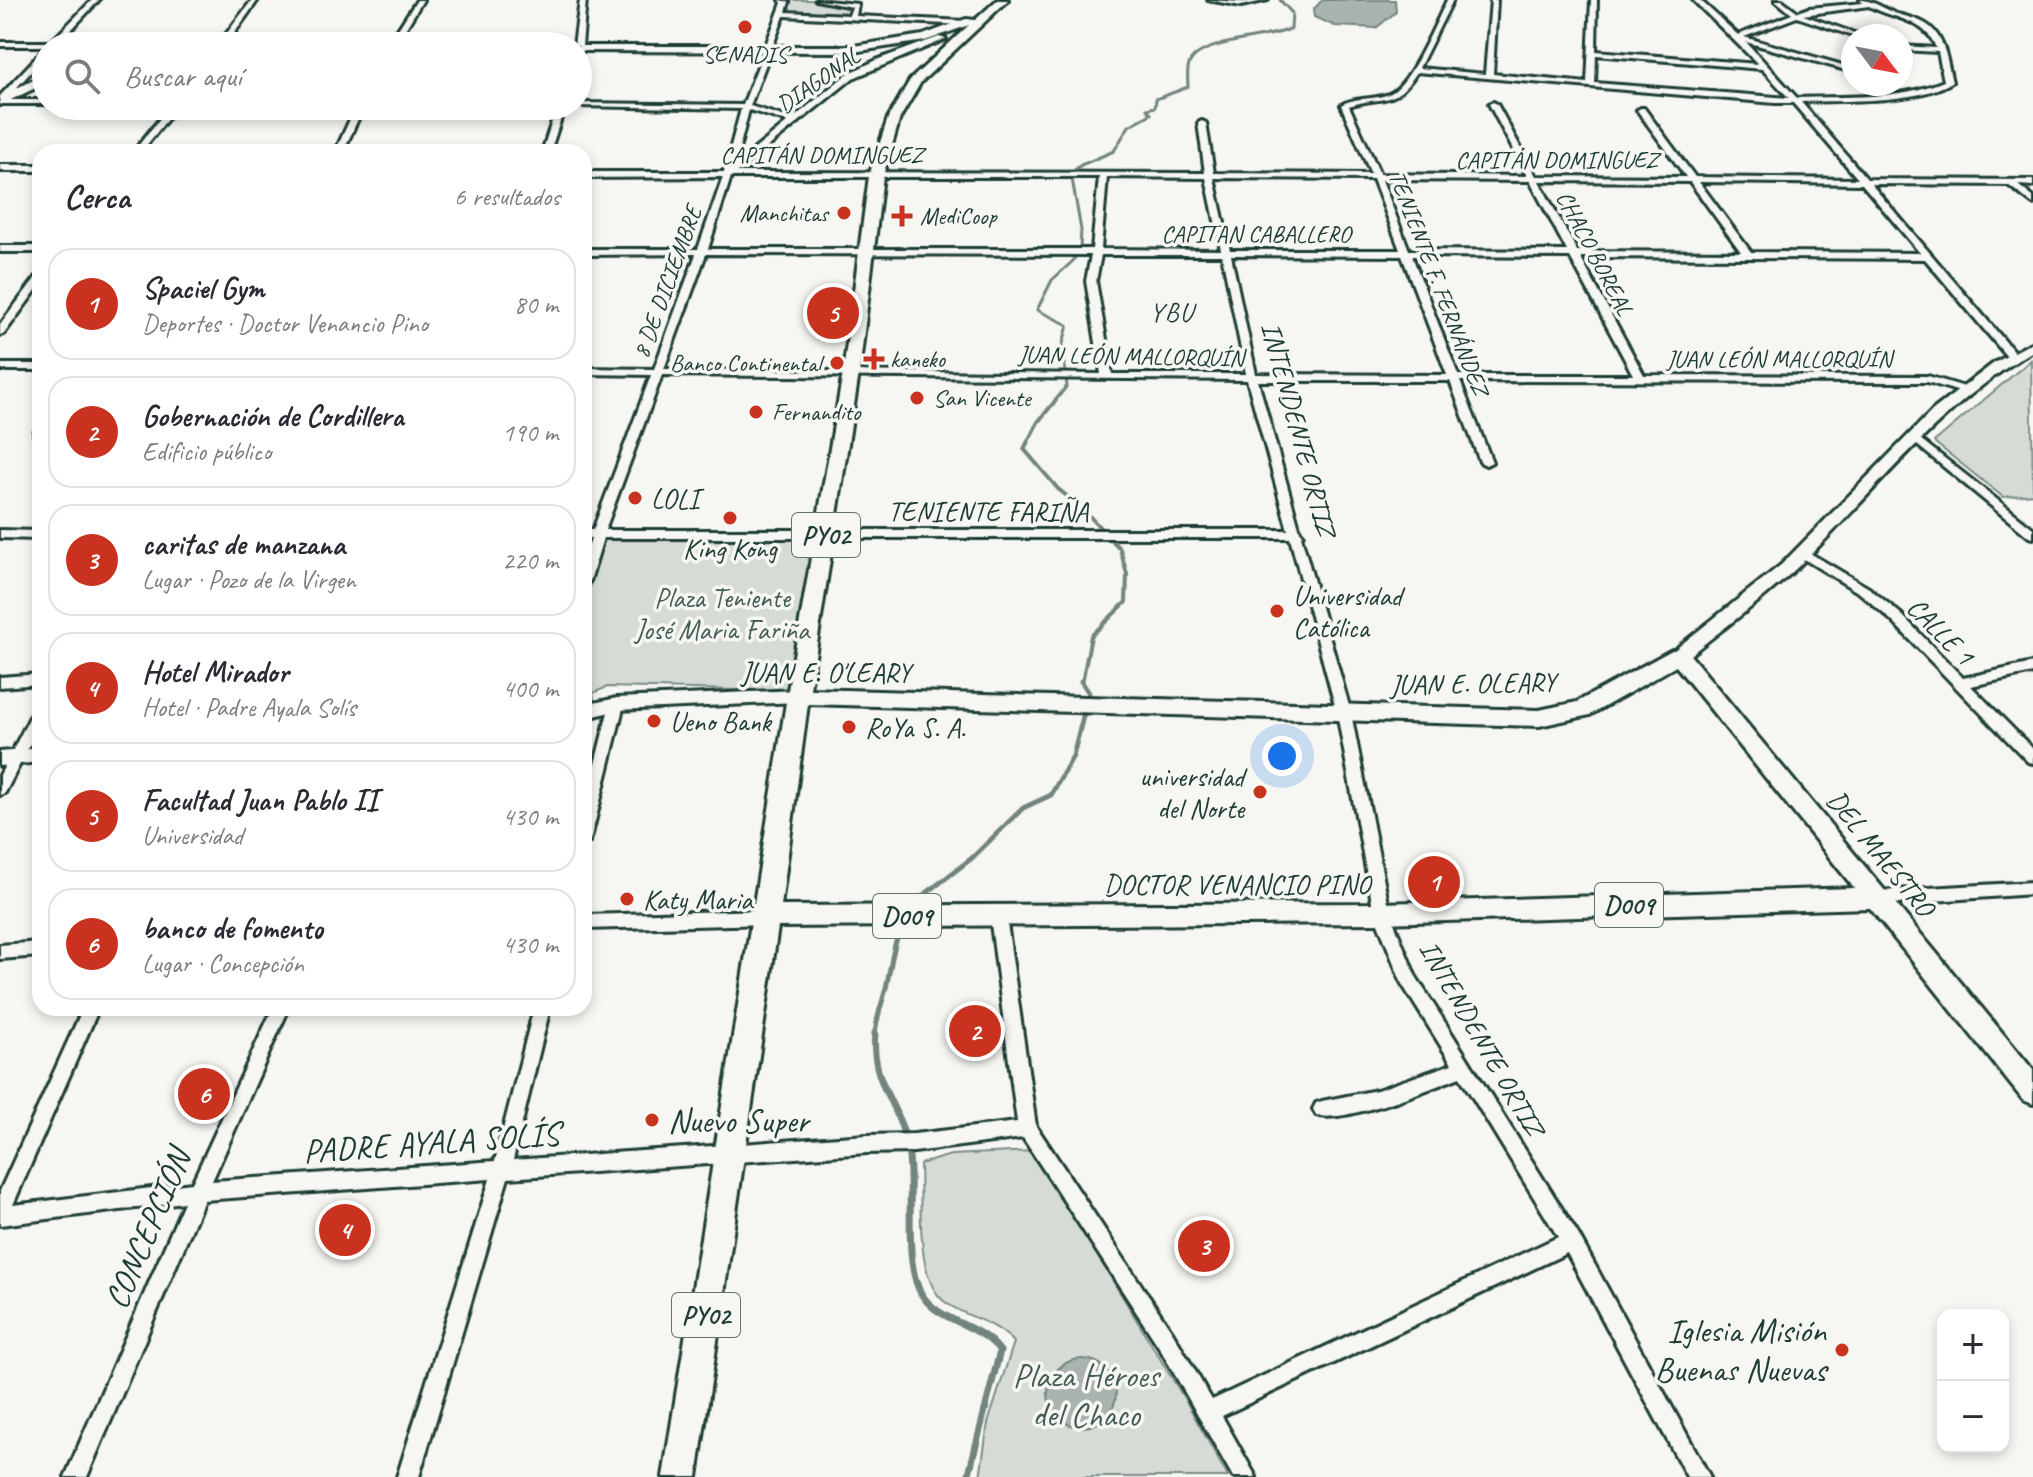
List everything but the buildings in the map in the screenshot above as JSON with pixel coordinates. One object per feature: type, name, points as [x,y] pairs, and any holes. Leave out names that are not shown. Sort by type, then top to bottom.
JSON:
[{"type":"main road","name":"PY02","points":[[680,1477],[732,1153],[798,696],[851,373],[876,176],[900,103],[916,80],[1003,0]]},
{"type":"main road","name":"PY02","points":[[592,47],[853,49],[925,38],[989,12]]},
{"type":"main road","points":[[925,38],[942,39],[948,44],[938,57]]},
{"type":"main road","points":[[0,101],[32,85]]},
{"type":"main road","name":"JUAN E. OLEARY","points":[[1069,706],[1507,719],[1561,715],[1582,709],[1679,655]]},
{"type":"main road","name":"DEL MAESTRO","points":[[1679,655],[2033,1091]]},
{"type":"main road","name":"JUAN E. O'LEARY","points":[[798,696],[1069,706]]},
{"type":"main road","name":"DOCTOR VENANCIO PINO","points":[[767,917],[1382,913],[1876,898]]},
{"type":"street","points":[[65,32],[96,0]]},
{"type":"street","points":[[231,32],[255,0]]},
{"type":"street","points":[[400,32],[420,0]]},
{"type":"street","points":[[580,32],[583,0]]},
{"type":"street","name":"8 DE DICIEMBRE","points":[[592,532],[658,372],[702,252],[746,107],[786,2],[783,0]]},
{"type":"street","points":[[819,0],[856,5],[852,18]]},
{"type":"street","points":[[1211,0],[1241,4],[1265,0]]},
{"type":"street","points":[[1450,0],[1415,70],[1795,101],[1927,91],[1948,82],[1942,50],[1934,31],[1866,2],[1822,7],[1738,37]]},
{"type":"street","points":[[1489,75],[1494,0]]},
{"type":"street","points":[[1591,83],[1594,0]]},
{"type":"street","points":[[1696,0],[1738,37],[1795,101],[2012,356]]},
{"type":"street","points":[[1778,0],[1798,15],[1841,30]]},
{"type":"street","points":[[782,14],[966,23]]},
{"type":"street","points":[[1738,37],[1841,67]]},
{"type":"street","name":"DIAGONAL","points":[[728,174],[792,121],[863,69],[942,39]]},
{"type":"street","points":[[0,44],[32,45]]},
{"type":"street","points":[[1913,49],[1942,50]]},
{"type":"street","points":[[1593,53],[1764,67]]},
{"type":"street","points":[[0,101],[32,67]]},
{"type":"street","name":"TENIENTE F. FERNÁNDEZ","points":[[1415,70],[1393,96],[1356,100],[1345,105],[1377,178],[1486,462]]},
{"type":"street","points":[[1913,87],[1927,91]]},
{"type":"street","points":[[0,101],[32,102]]},
{"type":"street","name":"CHACO BOREAL","points":[[1493,104],[1640,378]]},
{"type":"street","points":[[592,105],[746,107],[792,121]]},
{"type":"street","points":[[1641,110],[1748,255]]},
{"type":"street","points":[[143,144],[163,120]]},
{"type":"street","points":[[343,144],[354,120]]},
{"type":"street","points":[[549,144],[556,120]]},
{"type":"street","name":"INTENDENTE ORTIZ","points":[[1202,123],[1210,177],[1252,378],[1344,713],[1382,913],[1408,979],[1571,1241],[1699,1477]]},
{"type":"street","points":[[0,168],[32,168]]},
{"type":"street","name":"CAPITÁN DOMINGUEZ","points":[[592,175],[1059,174],[2033,183]]},
{"type":"street","points":[[1103,175],[1091,281],[1107,377]]},
{"type":"street","points":[[2010,183],[2033,201]]},
{"type":"street","points":[[0,249],[32,249]]},
{"type":"street","name":"CAPITAN CABALLERO","points":[[592,252],[868,250],[1094,254],[1929,256]]},
{"type":"street","points":[[0,332],[32,289]]},
{"type":"street","name":"JUAN E. OLEARY","points":[[1679,655],[1803,553],[1917,434],[1964,390],[2012,356],[2033,346]]},
{"type":"street","points":[[0,367],[32,367]]},
{"type":"street","name":"JUAN LEÓN MALLORQUÍN","points":[[592,371],[1252,378],[1928,379],[1964,390]]},
{"type":"street","points":[[1917,434],[2033,534]]},
{"type":"street","points":[[0,534],[32,535]]},
{"type":"street","name":"TENIENTE FARIÑA","points":[[592,534],[1297,534]]},
{"type":"street","name":"CALLE 1","points":[[1803,553],[1865,591],[1896,617],[2033,758]]},
{"type":"street","points":[[1960,683],[2033,668]]},
{"type":"street","points":[[0,682],[32,680]]},
{"type":"street","name":"JUAN E. O'LEARY","points":[[592,710],[617,704],[798,696]]},
{"type":"street","points":[[592,806],[617,704]]},
{"type":"street","points":[[0,789],[8,758],[32,723]]},
{"type":"street","points":[[8,758],[32,756]]},
{"type":"street","name":"DOCTOR VENANCIO PINO","points":[[1876,898],[2033,888]]},
{"type":"street","points":[[998,916],[1027,1129],[1166,1340],[1245,1477]]},
{"type":"street","name":"DOCTOR VENANCIO PINO","points":[[592,922],[767,917]]},
{"type":"street","points":[[0,952],[32,950]]},
{"type":"street","points":[[0,1214],[87,1016]]},
{"type":"street","name":"CONCEPCIÓN","points":[[76,1477],[198,1191],[277,1016]]},
{"type":"street","points":[[408,1477],[502,1169],[540,1016]]},
{"type":"street","points":[[1322,1109],[1360,1105],[1388,1097],[1463,1068]]},
{"type":"street","name":"PADRE AYALA SOLÍS","points":[[0,1214],[198,1191],[914,1143],[1027,1129]]},
{"type":"street","points":[[1208,1412],[1571,1241]]},
{"type":"green space","points":[[783,0],[819,0],[856,5],[852,18],[782,14],[786,2]]},
{"type":"green space","points":[[2031,360],[2033,494],[2003,497],[1934,442]]},
{"type":"green space","name":"Plaza Teniente José Maria Fariña","points":[[814,537],[789,691],[607,687],[593,693],[595,706],[592,706],[592,578],[603,539]]},
{"type":"green space","name":"Plaza Héroes del Chaco","points":[[1034,1151],[1187,1403],[1228,1477],[980,1477],[988,1423],[1014,1342],[997,1328],[954,1308],[935,1291],[924,1257],[920,1164],[951,1155]]},
{"type":"shaded area","points":[[1322,0],[1395,0],[1396,12],[1376,28],[1335,26],[1314,17],[1313,10]]},
{"type":"shaded area","points":[[1075,1359],[1089,1359],[1101,1364],[1111,1374],[1116,1393],[1111,1412],[1101,1422],[1089,1427],[1075,1427],[1063,1422],[1053,1412],[1048,1400],[1048,1386],[1053,1374],[1063,1364]]},
{"type":"waterway","points":[[1054,402],[1067,386],[1062,347],[1068,325],[1037,310],[1052,280],[1073,261],[1080,248],[1081,230],[1071,173],[1081,165],[1114,151],[1129,126],[1151,114],[1147,109],[1155,107],[1156,99],[1188,87],[1189,65],[1197,55],[1221,45],[1291,29],[1292,13],[1280,0]]},
{"type":"waterway","points":[[1056,400],[1038,422],[1024,449],[1058,489],[1081,507],[1120,549],[1127,574],[1126,602],[1091,636],[1082,683]]},
{"type":"waterway","points":[[911,910],[915,902],[972,858],[1023,808],[1051,795],[1073,756],[1089,693],[1082,683]]},
{"type":"waterway","points":[[875,1035],[894,950],[904,922]]},
{"type":"waterway","points":[[875,1035],[881,1080],[899,1119],[908,1149],[912,1265],[916,1281],[930,1304],[981,1334],[1000,1351],[968,1477]]},
{"type":"place","name":"SENADIS","points":[[745,27]]},
{"type":"place","name":"Manchitas","points":[[844,213]]},
{"type":"place","name":"MediCoop","points":[[902,216]]},
{"type":"place","name":"Facultad Juan Pablo II","points":[[833,313]]},
{"type":"place","name":"kaneko","points":[[874,359]]},
{"type":"place","name":"Banco Continental","points":[[837,363]]},
{"type":"place","name":"San Vicente","points":[[917,398]]},
{"type":"place","name":"Fernandito","points":[[756,412]]},
{"type":"place","name":"LOLI","points":[[635,498]]},
{"type":"place","name":"King Kong","points":[[730,518]]},
{"type":"place","name":"Universidad Católica","points":[[1277,611]]},
{"type":"place","name":"Ueno Bank","points":[[654,721]]},
{"type":"place","name":"RoYa S. A.","points":[[849,727]]},
{"type":"place","name":"universidad del Norte","points":[[1260,792]]},
{"type":"place","name":"Spaciel Gym","points":[[1434,882]]},
{"type":"place","name":"Katy Maria","points":[[627,899]]},
{"type":"place","name":"Gobernación de Cordillera","points":[[975,1031]]},
{"type":"place","name":"banco de fomento","points":[[204,1094]]},
{"type":"place","name":"Nuevo Super","points":[[652,1120]]},
{"type":"place","name":"Hotel Mirador","points":[[345,1230]]},
{"type":"place","name":"caritas de manzana","points":[[1204,1246]]},
{"type":"place","name":"Iglesia Misión Buenas Nuevas","points":[[1842,1350]]},
{"type":"district","name":"YBU","points":[[1172,312]]}]
